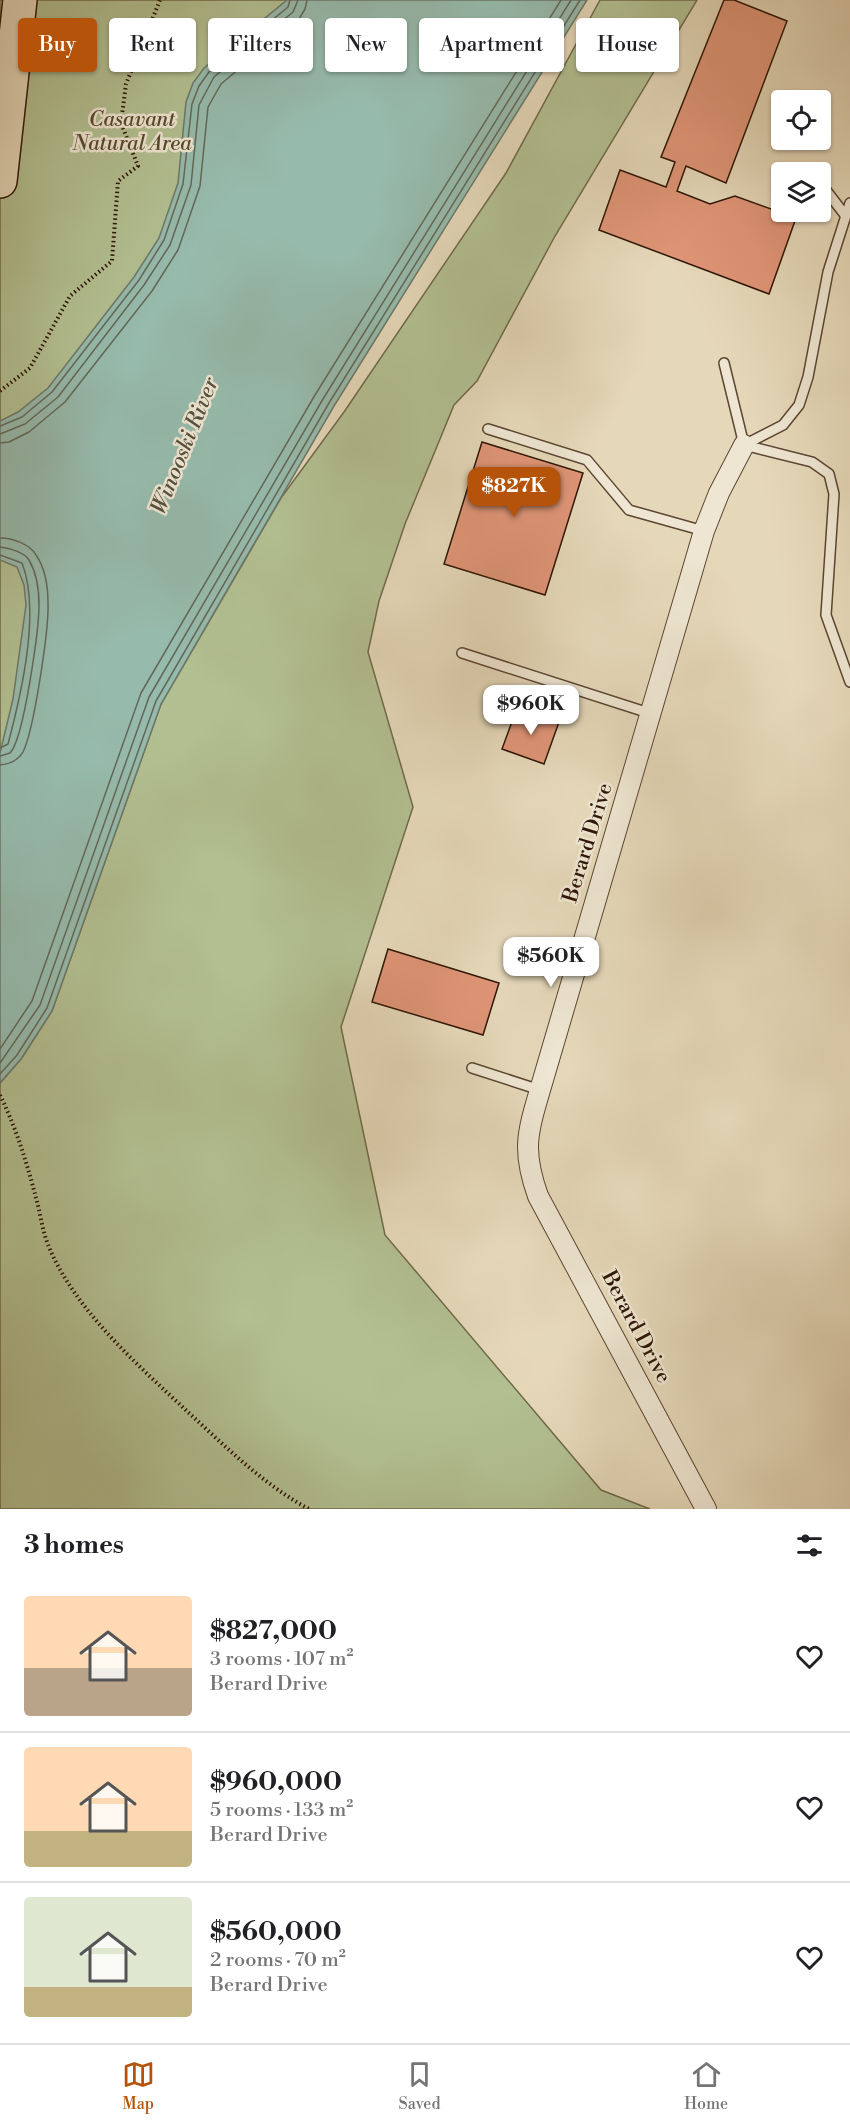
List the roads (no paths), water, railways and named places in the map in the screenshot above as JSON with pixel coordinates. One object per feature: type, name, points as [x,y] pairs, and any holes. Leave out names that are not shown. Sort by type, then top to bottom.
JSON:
[{"type":"highway","points":[[0,179],[20,0]]},
{"type":"street","name":"Berard Drive","points":[[706,1509],[538,1196],[530,1172],[526,1149],[540,1090],[704,531],[719,493],[744,445]]},
{"type":"lane","points":[[831,196],[845,214]]},
{"type":"lane","points":[[744,445],[783,425],[799,405],[808,377],[828,272],[850,203]]},
{"type":"lane","points":[[724,363],[744,445]]},
{"type":"lane","points":[[488,429],[587,460],[629,510],[704,531]]},
{"type":"lane","points":[[744,445],[812,462],[829,474],[834,494],[826,615],[850,682]]},
{"type":"lane","points":[[462,653],[652,714]]},
{"type":"lane","points":[[472,1068],[540,1090]]},
{"type":"water","name":"Winooski River","points":[[287,0],[587,0],[564,37],[564,18],[419,18],[419,72],[542,72],[334,406],[161,704],[52,1011],[21,1059],[0,1083],[0,753],[13,699],[26,605],[24,585],[17,567],[0,560],[0,421],[18,412],[48,388],[134,277],[159,238],[178,183],[186,102],[193,83],[204,68],[208,65],[208,72],[313,72],[313,18],[265,18]]},
{"type":"park label","name":"Casavant Natural Area","points":[[132,132]]}]
